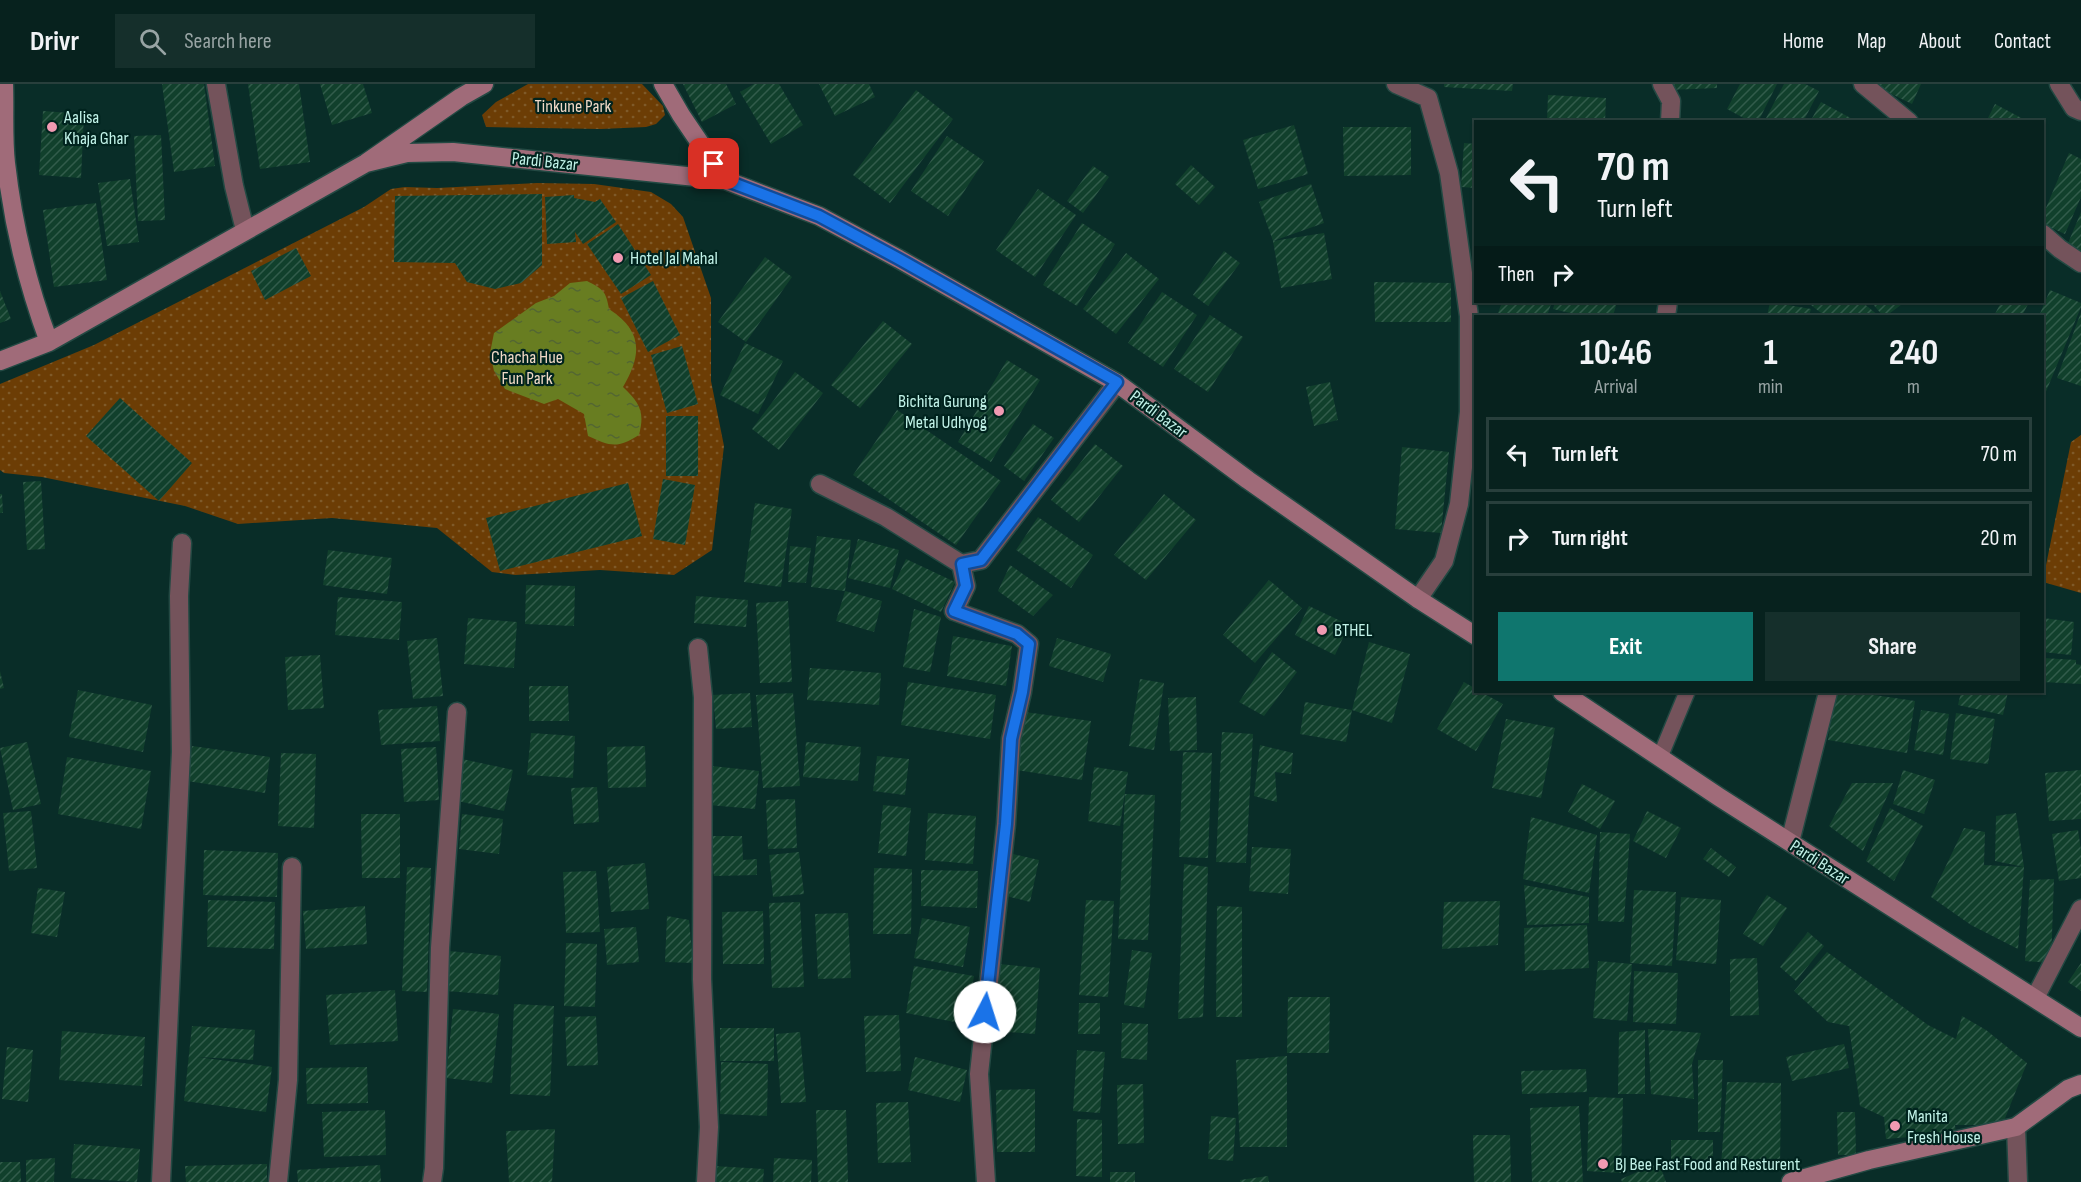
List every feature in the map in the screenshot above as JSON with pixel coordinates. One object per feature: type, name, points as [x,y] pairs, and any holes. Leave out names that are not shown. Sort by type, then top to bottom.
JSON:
[{"type":"main road","points":[[4,84],[6,161],[18,237],[31,295],[49,342]]},
{"type":"main road","points":[[0,361],[49,342],[366,163],[461,97],[484,84]]},
{"type":"main road","points":[[663,84],[725,180]]},
{"type":"main road","name":"Pardi Bazar","points":[[366,163],[407,153],[453,152],[725,180],[819,216],[1117,382],[1248,480],[1418,599],[1474,635]]},
{"type":"main road","name":"Pardi Bazar","points":[[1566,693],[1790,842],[2081,1028]]},
{"type":"main road","points":[[1791,1182],[1869,1160],[2016,1127],[2068,1089],[2081,1084]]},
{"type":"street","points":[[216,84],[234,186],[245,230]]},
{"type":"street","points":[[1396,84],[1428,98],[1449,173],[1469,316],[1469,412],[1459,504],[1444,561],[1418,599]]},
{"type":"street","points":[[1662,84],[1671,102],[1670,120]]},
{"type":"street","points":[[1863,84],[1907,120]]},
{"type":"street","points":[[2059,84],[2074,108],[2081,111]]},
{"type":"street","points":[[2044,235],[2081,263]]},
{"type":"street","points":[[820,484],[886,517],[962,564],[981,560],[1117,382]]},
{"type":"street","points":[[161,1182],[181,753],[179,596],[182,543]]},
{"type":"street","points":[[962,564],[966,586],[954,611],[1017,634],[1029,644],[1022,692],[1011,739],[1006,824],[979,1074],[986,1182]]},
{"type":"street","points":[[698,648],[703,697],[702,979],[709,1127],[706,1182]]},
{"type":"street","points":[[1790,842],[1828,693]]},
{"type":"street","points":[[432,1182],[440,948],[457,712]]},
{"type":"street","points":[[278,1182],[288,1080],[292,867]]},
{"type":"street","points":[[2035,998],[2081,909]]},
{"type":"street","points":[[2016,1127],[2018,1182]]},
{"type":"lane","points":[[1660,757],[1687,693]]},
{"type":"green space","name":"Tinkune Park","points":[[528,84],[642,84],[663,106],[665,115],[656,124],[646,127],[601,129],[486,127],[482,115],[496,102]]},
{"type":"green space","name":"Chacha Hue Fun Park","points":[[537,183],[594,184],[651,192],[671,204],[683,217],[711,298],[711,381],[724,446],[712,550],[674,575],[600,570],[515,575],[492,572],[437,528],[332,518],[238,524],[185,506],[42,477],[4,473],[0,470],[0,384],[94,345],[364,207],[391,189]]},
{"type":"green space","points":[[2081,435],[2081,593],[2044,582],[2071,442]]},
{"type":"water","points":[[587,281],[603,291],[609,309],[628,326],[636,344],[634,364],[623,387],[640,408],[641,427],[639,435],[619,444],[608,444],[588,436],[584,414],[558,399],[544,404],[505,389],[494,371],[490,353],[494,333],[536,303],[554,296],[570,283]]},
{"type":"building","points":[[162,84],[204,84],[215,166],[174,172]]},
{"type":"building","points":[[248,84],[299,84],[310,162],[260,169]]},
{"type":"building","points":[[320,84],[363,84],[372,113],[332,125]]},
{"type":"building","points":[[683,84],[726,84],[736,104],[702,122]]},
{"type":"building","points":[[754,84],[779,84],[803,125],[771,144],[740,92]]},
{"type":"building","points":[[819,84],[869,84],[875,97],[835,116]]},
{"type":"building","points":[[1444,84],[1513,84],[1512,91],[1444,87]]},
{"type":"building","points":[[1669,84],[1717,84],[1717,88],[1669,90]]},
{"type":"building","points":[[1740,84],[1777,84],[1759,120],[1747,120],[1727,109]]},
{"type":"building","points":[[1784,84],[1805,84],[1819,91],[1804,120],[1765,120]]},
{"type":"building","points":[[1876,84],[1921,84],[1912,104],[1875,86]]},
{"type":"building","points":[[916,90],[953,119],[890,203],[853,175]]},
{"type":"building","points":[[1548,95],[1606,98],[1605,120],[1547,120]]},
{"type":"building","points":[[1821,102],[1854,120],[1811,120]]},
{"type":"building","points":[[1995,104],[2025,120],[1987,120]]},
{"type":"building","points":[[43,111],[84,114],[81,178],[39,175]]},
{"type":"building","points":[[1294,125],[1308,174],[1258,189],[1243,140]]},
{"type":"building","points":[[1343,127],[1411,127],[1411,175],[1344,176]]},
{"type":"building","points":[[161,135],[165,220],[138,221],[134,136]]},
{"type":"building","points":[[947,136],[984,161],[948,216],[911,191]]},
{"type":"building","points":[[1464,143],[1474,144],[1474,188],[1461,187]]},
{"type":"building","points":[[2069,153],[2081,159],[2081,197],[2065,234],[2044,224],[2044,213]]},
{"type":"building","points":[[1191,165],[1215,187],[1199,205],[1175,184]]},
{"type":"building","points":[[1093,166],[1109,177],[1083,213],[1067,201]]},
{"type":"building","points":[[130,179],[139,242],[107,246],[98,183]]},
{"type":"building","points":[[1311,184],[1324,223],[1273,241],[1259,202]]},
{"type":"building","points":[[1038,189],[1076,215],[1035,277],[996,250]]},
{"type":"building","points":[[542,194],[542,265],[521,283],[495,289],[467,282],[455,263],[394,262],[395,196]]},
{"type":"building","points":[[574,195],[574,198],[595,202],[600,199],[616,222],[583,244],[575,232],[576,242],[547,244],[545,197]]},
{"type":"building","points":[[96,203],[107,280],[54,287],[43,210]]},
{"type":"building","points":[[2081,212],[2081,255],[2066,248]]},
{"type":"building","points":[[1082,223],[1115,244],[1077,306],[1043,285]]},
{"type":"building","points":[[618,224],[651,275],[621,294],[587,244]]},
{"type":"building","points":[[1324,233],[1332,279],[1281,288],[1273,241]]},
{"type":"building","points":[[296,248],[311,276],[265,300],[251,271]]},
{"type":"building","points":[[1224,251],[1240,263],[1208,306],[1193,295]]},
{"type":"building","points":[[1126,253],[1159,279],[1116,334],[1083,309]]},
{"type":"building","points":[[765,257],[792,277],[746,342],[718,322]]},
{"type":"building","points":[[653,281],[680,335],[648,352],[621,298]]},
{"type":"building","points":[[1374,282],[1451,283],[1451,322],[1375,322]]},
{"type":"building","points":[[2050,290],[2081,303],[2045,394],[2044,315],[2039,315]]},
{"type":"building","points":[[0,291],[11,319],[0,323]]},
{"type":"building","points":[[1162,292],[1197,315],[1163,367],[1128,343]]},
{"type":"building","points":[[1502,303],[1551,304],[1547,315],[1497,315]]},
{"type":"building","points":[[1555,303],[1617,303],[1613,315],[1579,315],[1553,309]]},
{"type":"building","points":[[1770,303],[1811,309],[1809,315],[1767,315]]},
{"type":"building","points":[[1808,303],[1863,303],[1878,315],[1824,315]]},
{"type":"building","points":[[1872,303],[1904,303],[1887,315],[1882,315]]},
{"type":"building","points":[[2000,303],[2028,303],[2022,315],[1994,315]]},
{"type":"building","points":[[2081,312],[2081,386],[2057,378]]},
{"type":"building","points":[[1210,315],[1243,337],[1208,392],[1174,369]]},
{"type":"building","points":[[883,321],[912,344],[860,408],[831,385]]},
{"type":"building","points":[[745,343],[783,361],[758,414],[720,395]]},
{"type":"building","points":[[682,346],[698,404],[667,413],[651,355]]},
{"type":"building","name":"Bichita Gurung Metal Udhyog","points":[[1007,360],[1040,380],[991,462],[958,442]]},
{"type":"building","points":[[795,372],[823,393],[779,450],[752,429]]},
{"type":"building","points":[[1330,382],[1338,420],[1314,426],[1306,387]]},
{"type":"building","points":[[120,398],[192,463],[159,501],[86,436]]},
{"type":"building","points":[[897,410],[1001,481],[956,545],[853,475]]},
{"type":"building","points":[[666,416],[698,416],[698,476],[666,476]]},
{"type":"building","points":[[1033,424],[1054,438],[1024,481],[1004,466]]},
{"type":"building","points":[[1095,444],[1123,466],[1079,522],[1051,500]]},
{"type":"building","points":[[1402,447],[1449,452],[1441,533],[1395,529]]},
{"type":"building","points":[[2044,449],[2046,449],[2046,478],[2044,478]]},
{"type":"building","points":[[663,479],[695,485],[685,545],[653,539]]},
{"type":"building","points":[[41,481],[45,549],[27,550],[23,482]]},
{"type":"building","points":[[628,483],[642,536],[500,571],[486,518]]},
{"type":"building","points":[[0,494],[2,494],[3,513],[0,513]]},
{"type":"building","points":[[1164,494],[1196,520],[1146,580],[1114,555]]},
{"type":"building","points":[[755,503],[792,509],[781,587],[744,582]]},
{"type":"building","points":[[1038,517],[1093,555],[1071,588],[1016,550]]},
{"type":"building","points":[[817,536],[851,540],[845,591],[811,587]]},
{"type":"building","points":[[858,539],[899,550],[890,588],[848,578]]},
{"type":"building","points":[[790,546],[811,548],[806,583],[788,582]]},
{"type":"building","points":[[328,550],[392,558],[387,594],[323,585]]},
{"type":"building","points":[[906,559],[955,582],[941,612],[892,589]]},
{"type":"building","points":[[1010,565],[1053,595],[1033,616],[998,591]]},
{"type":"building","points":[[1269,580],[1302,608],[1255,663],[1223,635]]},
{"type":"building","points":[[526,585],[575,586],[574,626],[525,624]]},
{"type":"building","points":[[845,591],[882,601],[874,632],[836,621]]},
{"type":"building","points":[[696,596],[748,600],[746,627],[694,623]]},
{"type":"building","points":[[338,597],[402,602],[399,640],[335,635]]},
{"type":"building","points":[[788,601],[792,682],[760,683],[756,603]]},
{"type":"building","name":"BTHEL","points":[[1309,606],[1349,625],[1335,655],[1295,635]]},
{"type":"building","points":[[914,609],[941,617],[930,672],[903,667]]},
{"type":"building","points":[[468,618],[517,622],[514,668],[464,664]]},
{"type":"building","points":[[2044,618],[2074,622],[2071,655],[2044,652]]},
{"type":"building","points":[[953,636],[1012,646],[1006,686],[947,676]]},
{"type":"building","points":[[437,638],[443,696],[413,699],[407,641]]},
{"type":"building","points":[[1057,638],[1111,654],[1103,682],[1049,666]]},
{"type":"building","points":[[1369,642],[1410,654],[1392,723],[1352,710]]},
{"type":"building","points":[[1272,652],[1297,672],[1264,716],[1239,702]]},
{"type":"building","points":[[320,655],[324,708],[288,710],[285,657]]},
{"type":"building","points":[[2044,658],[2076,660],[2076,664],[2081,665],[2081,684],[2044,682]]},
{"type":"building","points":[[810,668],[881,673],[879,705],[807,700]]},
{"type":"building","points":[[0,671],[4,688],[0,689]]},
{"type":"building","points":[[1140,679],[1164,683],[1154,750],[1129,746]]},
{"type":"building","points":[[908,682],[996,695],[990,739],[901,725]]},
{"type":"building","points":[[1464,682],[1474,688],[1474,693],[1483,693],[1503,704],[1476,751],[1437,729]]},
{"type":"building","points":[[529,686],[568,686],[569,721],[529,721]]},
{"type":"building","points":[[78,690],[152,705],[143,752],[69,737]]},
{"type":"building","points":[[750,693],[752,727],[716,729],[713,695]]},
{"type":"building","points":[[793,693],[800,786],[763,788],[756,695]]},
{"type":"building","points":[[1836,693],[1861,693],[1915,701],[1907,753],[1828,740]]},
{"type":"building","points":[[1961,693],[2008,693],[2003,715],[1958,705]]},
{"type":"building","points":[[1196,697],[1197,750],[1170,751],[1168,698]]},
{"type":"building","points":[[1305,702],[1352,710],[1346,742],[1300,734]]},
{"type":"building","points":[[437,706],[440,741],[381,745],[378,710]]},
{"type":"building","points":[[1921,710],[1949,714],[1943,755],[1914,750]]},
{"type":"building","points":[[1025,712],[1091,721],[1082,780],[1016,770]]},
{"type":"building","points":[[1956,713],[1995,719],[1988,764],[1950,759]]},
{"type":"building","points":[[1506,719],[1555,728],[1541,798],[1492,788]]},
{"type":"building","points":[[1222,732],[1253,734],[1246,863],[1216,862]]},
{"type":"building","points":[[531,733],[575,736],[573,778],[527,775]]},
{"type":"building","points":[[27,742],[41,804],[13,810],[0,748]]},
{"type":"building","points":[[806,742],[861,747],[858,781],[803,777]]},
{"type":"building","points":[[1260,745],[1293,753],[1291,774],[1275,772],[1277,802],[1254,796]]},
{"type":"building","points":[[192,746],[270,757],[265,793],[187,781]]},
{"type":"building","points":[[645,746],[646,787],[608,788],[607,747]]},
{"type":"building","points":[[436,747],[439,800],[404,802],[401,749]]},
{"type":"building","points":[[1183,752],[1212,753],[1208,858],[1179,857]]},
{"type":"building","points":[[281,753],[316,754],[314,828],[278,826]]},
{"type":"building","points":[[877,756],[909,759],[905,795],[873,791]]},
{"type":"building","points":[[67,757],[151,771],[141,829],[58,814]]},
{"type":"building","points":[[462,759],[513,770],[504,811],[453,800]]},
{"type":"building","points":[[712,766],[759,771],[755,809],[709,805]]},
{"type":"building","points":[[1094,767],[1128,772],[1120,826],[1088,821]]},
{"type":"building","points":[[1903,770],[1935,780],[1924,814],[1893,804]]},
{"type":"building","points":[[2081,770],[2081,819],[2049,821],[2045,773]]},
{"type":"building","points":[[1852,783],[1893,783],[1863,851],[1829,826]]},
{"type":"building","points":[[1582,784],[1615,801],[1600,829],[1568,812]]},
{"type":"building","points":[[597,787],[599,822],[574,824],[571,788]]},
{"type":"building","points":[[1125,794],[1155,795],[1148,940],[1118,939]]},
{"type":"building","points":[[795,799],[797,848],[768,849],[766,800]]},
{"type":"building","points":[[883,805],[911,808],[906,856],[878,853]]},
{"type":"building","points":[[1890,808],[1923,826],[1894,881],[1866,861]]},
{"type":"building","points":[[31,811],[37,868],[9,871],[3,813]]},
{"type":"building","points":[[1647,811],[1681,828],[1666,858],[1633,841]]},
{"type":"building","points":[[928,813],[976,816],[973,864],[925,860]]},
{"type":"building","points":[[2016,813],[2024,867],[1995,861],[1996,816]]},
{"type":"building","points":[[361,814],[400,814],[400,878],[362,878]]},
{"type":"building","points":[[462,814],[503,819],[499,854],[459,849]]},
{"type":"building","points":[[1531,817],[1597,835],[1589,893],[1523,879]]},
{"type":"building","points":[[1964,828],[1985,832],[1984,865],[2024,867],[2018,949],[1971,925],[1931,897]]},
{"type":"building","points":[[2078,830],[2081,878],[2059,881],[2052,834]]},
{"type":"building","points":[[1600,832],[1630,834],[1624,922],[1598,921]]},
{"type":"building","points":[[709,836],[742,836],[743,860],[757,859],[757,875],[714,876]]},
{"type":"building","points":[[1252,847],[1291,849],[1288,894],[1249,891]]},
{"type":"building","points":[[1711,848],[1736,867],[1729,877],[1703,859]]},
{"type":"building","points":[[204,850],[278,853],[277,897],[203,895]]},
{"type":"building","points":[[799,852],[804,894],[773,897],[769,855]]},
{"type":"building","points":[[1013,854],[1039,860],[1030,902],[1003,895]]},
{"type":"building","points":[[645,863],[649,909],[611,912],[607,867]]},
{"type":"building","points":[[1184,864],[1208,867],[1203,1017],[1178,1019]]},
{"type":"building","points":[[407,867],[431,868],[427,992],[402,991]]},
{"type":"building","points":[[874,868],[912,869],[911,934],[873,934]]},
{"type":"building","points":[[921,870],[978,871],[977,908],[921,906]]},
{"type":"building","points":[[596,871],[600,932],[566,933],[563,872]]},
{"type":"building","points":[[2054,879],[2051,963],[2025,961],[2030,880]]},
{"type":"building","points":[[1524,885],[1589,897],[1589,923],[1527,925]]},
{"type":"building","points":[[38,888],[65,892],[57,937],[31,933]]},
{"type":"building","points":[[1634,890],[1676,892],[1672,966],[1630,963]]},
{"type":"building","points":[[1767,895],[1787,908],[1763,946],[1743,934]]},
{"type":"building","points":[[1681,897],[1721,900],[1716,964],[1676,960]]},
{"type":"building","points":[[208,900],[275,902],[274,949],[207,947]]},
{"type":"building","points":[[1086,900],[1114,901],[1108,997],[1079,995]]},
{"type":"building","points":[[1500,901],[1498,945],[1442,949],[1444,902]]},
{"type":"building","points":[[800,902],[804,987],[772,988],[769,903]]},
{"type":"building","points":[[365,906],[367,944],[306,949],[303,911]]},
{"type":"building","points":[[1217,906],[1242,907],[1242,1017],[1216,1017]]},
{"type":"building","points":[[763,911],[764,964],[723,964],[722,912]]},
{"type":"building","points":[[848,913],[851,978],[818,979],[815,914]]},
{"type":"building","points":[[667,916],[689,920],[693,963],[665,962]]},
{"type":"building","points":[[922,918],[970,927],[963,967],[914,958]]},
{"type":"building","points":[[1587,925],[1589,968],[1525,971],[1524,928]]},
{"type":"building","points":[[636,927],[639,962],[607,965],[604,929]]},
{"type":"building","points":[[1808,932],[1824,946],[1796,981],[1780,967]]},
{"type":"building","points":[[566,943],[597,944],[595,1007],[564,1006]]},
{"type":"building","points":[[1132,950],[1152,953],[1144,1008],[1124,1005]]},
{"type":"building","points":[[449,951],[501,956],[498,995],[446,991]]},
{"type":"building","points":[[1827,952],[1928,1025],[1956,1039],[1962,1016],[1986,1030],[2027,1063],[2004,1121],[1955,1125],[1956,1133],[1886,1139],[1884,1117],[1860,1106],[1849,1026],[1828,1022],[1794,991]]},
{"type":"building","points":[[1757,958],[1759,1015],[1730,1016],[1730,959]]},
{"type":"building","points":[[1598,961],[1632,964],[1627,1021],[1593,1018]]},
{"type":"building","points":[[2081,963],[2081,991],[2068,982]]},
{"type":"building","points":[[999,964],[1040,968],[1035,1034],[994,1031]]},
{"type":"building","points":[[914,966],[974,976],[966,1024],[906,1013]]},
{"type":"building","points":[[1634,971],[1678,973],[1676,1024],[1633,1022]]},
{"type":"building","points":[[395,990],[398,1041],[330,1045],[326,995]]},
{"type":"building","points":[[1288,997],[1330,997],[1329,1053],[1287,1053]]},
{"type":"building","points":[[1079,1003],[1100,1003],[1100,1034],[1078,1034]]},
{"type":"building","points":[[514,1004],[554,1006],[550,1096],[510,1094]]},
{"type":"building","points":[[453,1009],[499,1014],[492,1083],[446,1078]]},
{"type":"building","points":[[899,1015],[901,1071],[866,1072],[864,1016]]},
{"type":"building","points":[[596,1016],[598,1065],[567,1066],[565,1017]]},
{"type":"building","points":[[1122,1023],[1148,1024],[1147,1060],[1121,1058]]},
{"type":"building","points":[[192,1026],[255,1030],[253,1060],[197,1057],[272,1067],[266,1112],[184,1101]]},
{"type":"building","points":[[720,1028],[774,1028],[774,1061],[720,1061]]},
{"type":"building","points":[[1648,1029],[1701,1033],[1692,1064],[1694,1099],[1651,1094]]},
{"type":"building","points":[[1645,1030],[1645,1094],[1618,1094],[1619,1032]]},
{"type":"building","points":[[62,1031],[145,1037],[142,1086],[59,1080]]},
{"type":"building","points":[[800,1032],[806,1102],[781,1103],[776,1034]]},
{"type":"building","points":[[1844,1044],[1849,1068],[1792,1081],[1786,1057]]},
{"type":"building","points":[[7,1047],[33,1050],[28,1102],[2,1099]]},
{"type":"building","points":[[1077,1050],[1105,1052],[1100,1113],[1073,1111]]},
{"type":"building","points":[[1287,1056],[1287,1147],[1240,1147],[1236,1060]]},
{"type":"building","points":[[915,1057],[967,1070],[960,1102],[908,1090]]},
{"type":"building","points":[[1698,1060],[1723,1060],[1720,1132],[1698,1132]]},
{"type":"building","points":[[721,1062],[768,1064],[767,1116],[720,1114]]},
{"type":"building","points":[[367,1067],[368,1103],[307,1104],[306,1068]]},
{"type":"building","points":[[1586,1069],[1587,1092],[1522,1094],[1521,1071]]},
{"type":"building","points":[[1727,1082],[1781,1083],[1780,1166],[1721,1166]]},
{"type":"building","points":[[1143,1084],[1144,1143],[1118,1144],[1117,1085]]},
{"type":"building","points":[[1035,1089],[1035,1152],[997,1152],[996,1090]]},
{"type":"building","points":[[1589,1097],[1623,1098],[1621,1173],[1587,1171]]},
{"type":"building","points":[[908,1102],[911,1162],[878,1163],[876,1103]]},
{"type":"building","points":[[1579,1106],[1583,1182],[1532,1182],[1530,1108]]},
{"type":"building","points":[[385,1110],[386,1155],[324,1157],[322,1112]]},
{"type":"building","points":[[816,1110],[846,1110],[848,1182],[818,1182]]},
{"type":"building","points":[[1837,1112],[1855,1112],[1856,1155],[1838,1155]]},
{"type":"building","points":[[1211,1116],[1236,1118],[1233,1161],[1208,1159]]},
{"type":"building","points":[[1077,1119],[1102,1120],[1102,1177],[1076,1176]]},
{"type":"building","points":[[555,1129],[552,1182],[509,1182],[506,1131]]},
{"type":"building","points":[[1473,1135],[1510,1135],[1511,1182],[1474,1182]]},
{"type":"building","points":[[1671,1140],[1713,1140],[1713,1165],[1671,1165]]},
{"type":"building","points":[[74,1144],[140,1149],[137,1182],[71,1178]]},
{"type":"building","points":[[55,1158],[54,1182],[26,1182],[26,1160]]},
{"type":"building","points":[[774,1158],[812,1160],[811,1182],[773,1182]]},
{"type":"building","points":[[0,1162],[20,1162],[21,1182],[0,1182]]},
{"type":"building","points":[[1659,1163],[1666,1182],[1622,1182],[1621,1179]]},
{"type":"building","points":[[267,1164],[267,1182],[186,1182],[185,1166]]},
{"type":"building","points":[[380,1165],[381,1182],[298,1182],[297,1170]]},
{"type":"building","points":[[714,1166],[764,1169],[763,1182],[713,1182]]},
{"type":"building","points":[[1110,1172],[1135,1172],[1135,1182],[1110,1182]]},
{"type":"building","points":[[1268,1176],[1269,1182],[1240,1182],[1240,1180]]},
{"type":"place","name":"Aalisa Khaja Ghar","points":[[52,127]]},
{"type":"place","name":"Hotel Jal Mahal","points":[[618,258]]},
{"type":"place","name":"Bichita Gurung Metal Udhyog","points":[[999,411]]},
{"type":"place","name":"BTHEL","points":[[1322,630]]},
{"type":"place","name":"Manita Fresh House","points":[[1895,1126]]},
{"type":"place","name":"BJ Bee Fast Food and Resturent","points":[[1603,1164]]},
{"type":"route","points":[[714,164],[725,180],[819,216],[1117,382],[981,560],[962,564],[966,586],[954,611],[1017,634],[1029,644],[1022,692],[1011,739],[1006,824],[985,1012]]}]
